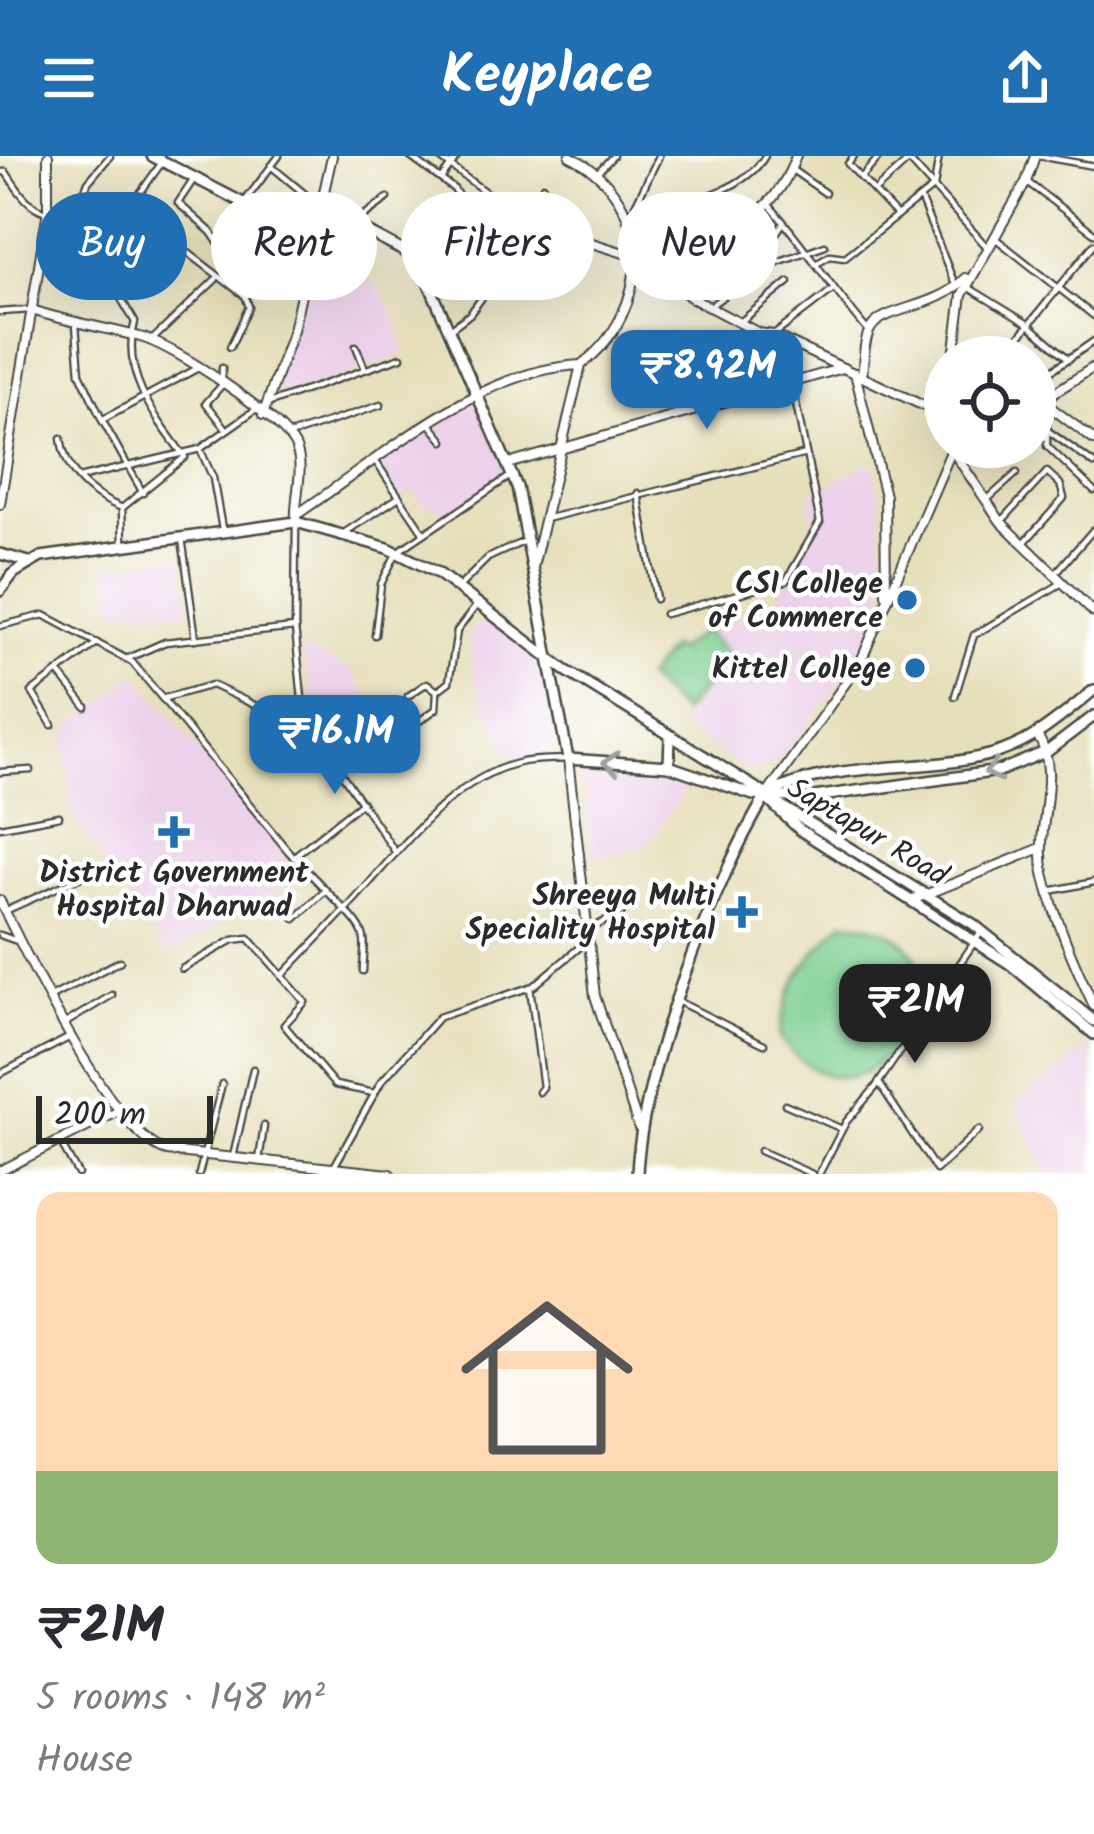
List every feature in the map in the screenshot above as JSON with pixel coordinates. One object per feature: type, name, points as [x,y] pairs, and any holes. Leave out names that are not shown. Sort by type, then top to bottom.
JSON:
[{"type":"main road","points":[[158,159],[226,192]]},
{"type":"main road","points":[[437,300],[510,470],[528,539],[568,759],[669,766],[766,796],[807,798],[999,771],[1048,751],[1094,716]]},
{"type":"main road","points":[[0,554],[29,562],[296,518]]},
{"type":"main road","name":"Saptapur Road","points":[[296,518],[397,552],[459,587],[549,658],[766,796],[800,830],[921,897],[1094,1021]]},
{"type":"main road","points":[[0,591],[29,562]]},
{"type":"main road","points":[[637,1174],[639,1128],[679,1002],[735,847],[766,796],[818,776],[992,754],[1037,735],[1094,690]]},
{"type":"main road","points":[[669,766],[670,736]]},
{"type":"main road","name":"Saptapur Road","points":[[979,935],[1094,1034]]},
{"type":"street","points":[[48,156],[48,192]]},
{"type":"street","points":[[84,192],[110,156]]},
{"type":"street","points":[[251,192],[279,156]]},
{"type":"street","points":[[325,192],[332,156]]},
{"type":"street","points":[[409,156],[452,192]]},
{"type":"street","points":[[437,156],[485,192]]},
{"type":"street","points":[[441,179],[458,156]]},
{"type":"street","points":[[596,174],[613,156]]},
{"type":"street","points":[[642,192],[659,156]]},
{"type":"street","points":[[713,192],[750,176],[765,156]]},
{"type":"street","points":[[778,192],[796,156]]},
{"type":"street","points":[[854,156],[848,164],[898,216]]},
{"type":"street","points":[[861,178],[880,156]]},
{"type":"street","points":[[818,262],[830,254],[845,257],[934,187],[939,156]]},
{"type":"street","points":[[886,602],[885,496],[854,372],[868,331],[880,318],[928,306],[961,287],[1037,156],[1094,166]]},
{"type":"street","points":[[574,157],[596,174],[618,203]]},
{"type":"street","points":[[875,190],[907,158],[987,247]]},
{"type":"street","points":[[139,192],[158,159]]},
{"type":"street","points":[[271,166],[303,192]]},
{"type":"street","points":[[791,169],[826,193]]},
{"type":"street","points":[[0,172],[7,172],[24,201],[36,207]]},
{"type":"street","points":[[195,177],[178,202],[211,238]]},
{"type":"street","points":[[1026,182],[1094,233]]},
{"type":"street","points":[[541,192],[543,186]]},
{"type":"street","points":[[920,198],[961,287],[956,336]]},
{"type":"street","points":[[377,206],[388,199]]},
{"type":"street","points":[[778,215],[812,252],[832,290],[868,331]]},
{"type":"street","points":[[778,230],[784,222]]},
{"type":"street","points":[[992,236],[1094,316]]},
{"type":"street","points":[[1019,336],[1094,244]]},
{"type":"street","points":[[710,308],[761,268],[825,245]]},
{"type":"street","points":[[187,252],[211,271]]},
{"type":"street","points":[[739,323],[789,282]]},
{"type":"street","points":[[0,504],[36,286]]},
{"type":"street","points":[[151,341],[211,286]]},
{"type":"street","points":[[961,287],[1028,324],[1069,358]]},
{"type":"street","points":[[773,335],[832,290]]},
{"type":"street","points":[[122,300],[135,322],[131,335],[142,395],[185,457],[122,508]]},
{"type":"street","points":[[230,347],[249,307],[247,300]]},
{"type":"street","points":[[267,404],[300,300]]},
{"type":"street","points":[[449,330],[479,300]]},
{"type":"street","points":[[296,518],[498,381],[543,366],[581,365],[605,347],[628,300]]},
{"type":"street","points":[[699,300],[739,323],[924,406]]},
{"type":"street","points":[[0,312],[32,310],[151,341],[200,368],[290,435],[299,455],[295,628],[304,719],[396,853]]},
{"type":"street","points":[[76,325],[80,373],[143,493]]},
{"type":"street","points":[[1056,367],[1094,341]]},
{"type":"street","points":[[356,346],[365,369]]},
{"type":"street","points":[[79,478],[200,448],[267,404],[401,357]]},
{"type":"street","points":[[533,567],[581,365]]},
{"type":"street","points":[[1056,394],[1094,367]]},
{"type":"street","points":[[103,420],[142,395],[200,368]]},
{"type":"street","points":[[222,368],[222,385],[206,403],[226,429]]},
{"type":"street","points":[[375,634],[381,584],[397,552],[510,470],[557,451],[792,384],[854,372]]},
{"type":"street","points":[[665,614],[786,581],[820,523],[792,384]]},
{"type":"street","points":[[290,435],[381,404]]},
{"type":"street","points":[[1056,414],[1094,440]]},
{"type":"street","points":[[431,425],[444,441]]},
{"type":"street","points":[[1056,437],[1094,464]]},
{"type":"street","points":[[61,438],[63,456],[79,478],[102,500],[122,508]]},
{"type":"street","points":[[200,448],[214,478],[222,531]]},
{"type":"street","points":[[545,519],[806,454]]},
{"type":"street","points":[[1056,455],[1094,491]]},
{"type":"street","points":[[376,462],[424,533]]},
{"type":"street","points":[[766,796],[861,661],[945,468]]},
{"type":"street","points":[[964,468],[1001,522],[1094,613]]},
{"type":"street","points":[[1001,522],[1047,472],[1060,484],[1064,498],[1023,544]]},
{"type":"street","points":[[984,502],[1017,473]]},
{"type":"street","points":[[638,494],[656,599]]},
{"type":"street","points":[[344,534],[400,497]]},
{"type":"street","points":[[122,508],[123,545]]},
{"type":"street","points":[[1054,574],[1094,529]]},
{"type":"street","points":[[182,537],[196,639]]},
{"type":"street","points":[[459,587],[488,558],[528,539]]},
{"type":"street","points":[[955,696],[974,635],[1062,583]]},
{"type":"street","points":[[437,691],[454,670],[461,621],[480,602]]},
{"type":"street","points":[[0,626],[44,615],[126,658],[165,698],[292,856],[364,932],[368,953],[362,971]]},
{"type":"street","points":[[126,658],[165,642],[295,628]]},
{"type":"street","points":[[52,725],[32,692],[97,643]]},
{"type":"street","points":[[58,673],[86,707]]},
{"type":"street","points":[[408,696],[427,683],[437,691],[439,703],[421,720]]},
{"type":"street","points":[[165,698],[212,685],[263,709],[304,719]]},
{"type":"street","points":[[1037,735],[1048,751],[1041,848],[1050,891],[1094,1006]]},
{"type":"street","points":[[282,976],[434,813],[516,763],[568,759],[588,935],[607,1042],[639,1128]]},
{"type":"street","points":[[0,772],[32,770]]},
{"type":"street","points":[[292,856],[362,802]]},
{"type":"street","points":[[0,827],[58,816]]},
{"type":"street","points":[[921,897],[1041,848]]},
{"type":"street","points":[[90,873],[2,906],[49,998],[119,1111],[156,1148],[390,1174]]},
{"type":"street","points":[[1050,891],[1094,882]]},
{"type":"street","points":[[335,1166],[374,1093],[439,1017],[530,987],[588,935],[622,912],[619,905],[582,889]]},
{"type":"street","points":[[296,920],[326,890]]},
{"type":"street","points":[[0,935],[20,942]]},
{"type":"street","points":[[760,1151],[816,1174],[842,1129],[879,1083],[979,935]]},
{"type":"street","points":[[182,970],[233,940],[249,938],[305,1002],[284,1025],[335,1084],[374,1093]]},
{"type":"street","points":[[49,998],[120,961]]},
{"type":"street","points":[[530,987],[543,1087],[539,1092]]},
{"type":"street","points":[[64,1024],[112,995]]},
{"type":"street","points":[[679,1002],[764,1044]]},
{"type":"street","points":[[0,1074],[72,1036]]},
{"type":"street","points":[[233,1157],[253,1069]]},
{"type":"street","points":[[879,1083],[936,1172],[979,1130]]},
{"type":"street","points":[[199,1174],[223,1084]]},
{"type":"street","points":[[785,1104],[842,1129]]},
{"type":"street","points":[[0,1172],[119,1111]]},
{"type":"street","points":[[259,1160],[264,1126]]},
{"type":"street","points":[[59,1142],[78,1174]]},
{"type":"street","points":[[18,1163],[24,1174]]},
{"type":"shaded area","points":[[377,288],[395,316],[405,354],[311,387],[272,394],[298,300],[377,300]]},
{"type":"shaded area","points":[[475,398],[509,474],[444,516],[435,503],[426,508],[413,490],[401,498],[378,465]]},
{"type":"shaded area","points":[[872,461],[880,494],[884,603],[859,658],[778,763],[748,772],[678,725],[733,658],[706,631],[773,606],[813,527],[811,494]]},
{"type":"shaded area","points":[[181,556],[190,610],[116,609],[104,566]]},
{"type":"shaded area","points":[[489,615],[543,666],[553,748],[512,758],[476,685],[467,634]]},
{"type":"shaded area","points":[[301,648],[349,669],[407,748],[360,778],[319,723]]},
{"type":"shaded area","name":"District Government Hospital Dharwad","points":[[137,674],[302,877],[167,955],[71,813],[65,732]]},
{"type":"shaded area","points":[[582,777],[660,779],[687,788],[645,848],[593,858]]},
{"type":"shaded area","points":[[1092,1045],[1094,1174],[1049,1174],[1014,1106]]},
{"type":"green space","points":[[705,631],[730,656],[682,713],[645,678],[670,647],[676,650]]},
{"type":"green space","points":[[843,922],[879,928],[906,944],[915,956],[922,987],[918,1013],[890,1058],[855,1076],[841,1077],[813,1069],[779,1036],[800,973]]},
{"type":"place","name":"CSI College of Commerce","points":[[907,600]]},
{"type":"place","name":"Kittel College","points":[[915,668]]},
{"type":"place","name":"District Government Hospital Dharwad","points":[[174,832]]},
{"type":"place","name":"Shreeya Multi Speciality Hospital","points":[[742,912]]}]
